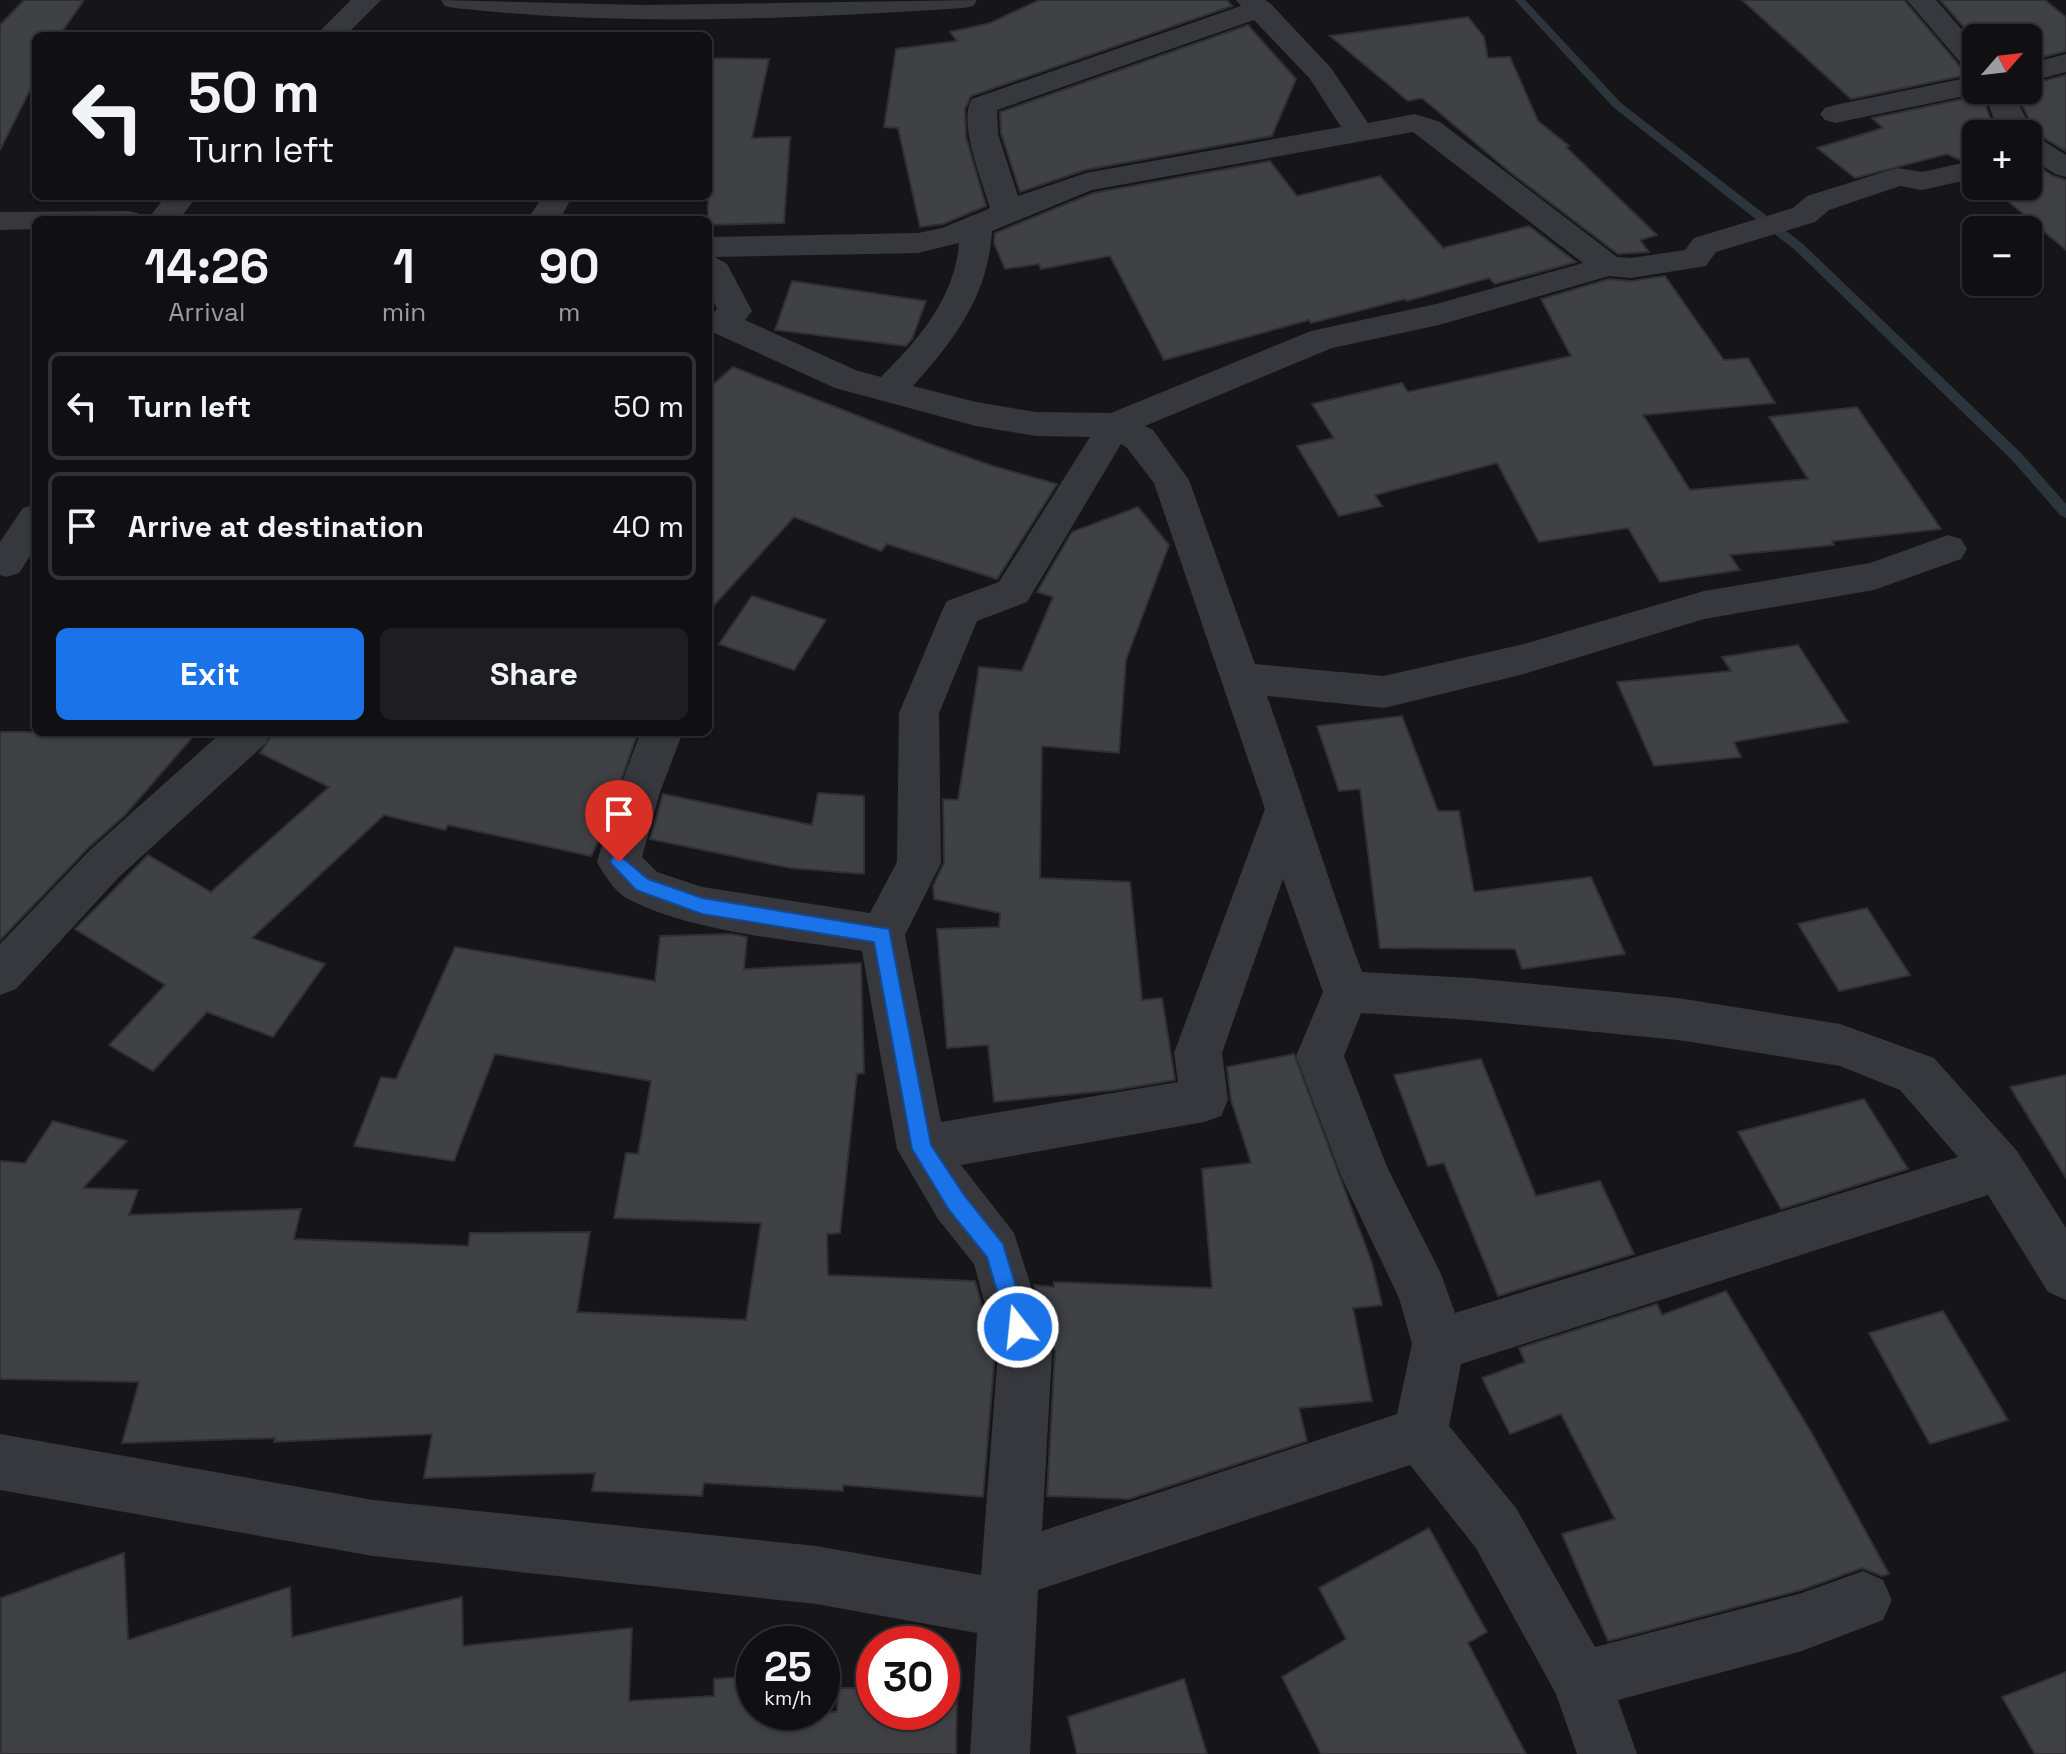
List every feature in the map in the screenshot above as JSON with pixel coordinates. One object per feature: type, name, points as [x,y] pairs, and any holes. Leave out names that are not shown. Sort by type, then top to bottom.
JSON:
[{"type":"street","points":[[333,32],[367,0]]},
{"type":"street","points":[[455,0],[518,9],[673,11],[712,6],[963,0]]},
{"type":"street","points":[[1921,0],[1962,47]]},
{"type":"street","points":[[1007,212],[983,134],[982,105],[1255,4],[1321,74],[1360,133]]},
{"type":"street","points":[[662,32],[673,11]]},
{"type":"street","points":[[2042,69],[2066,63]]},
{"type":"street","points":[[1835,114],[1962,88]]},
{"type":"street","points":[[712,247],[918,243],[946,239],[1086,182],[1415,123],[1430,128],[1608,266]]},
{"type":"street","points":[[2042,152],[2064,166]]},
{"type":"street","points":[[2042,162],[2064,166]]},
{"type":"street","points":[[712,268],[735,311],[722,323],[847,380],[976,414],[1036,424],[1115,425],[1323,339],[1439,314],[1608,266],[1631,268],[1695,259],[1705,245],[1804,215],[1818,203],[1898,177],[1922,181],[1962,172]]},
{"type":"street","points":[[166,216],[179,200]]},
{"type":"street","points":[[0,221],[32,220]]},
{"type":"street","points":[[888,391],[914,365],[959,299],[972,271],[976,229]]},
{"type":"street","points":[[1115,425],[1140,439],[1171,480],[1286,809],[1303,874],[1346,992],[1320,1056],[1367,1178],[1423,1292],[1438,1344],[1420,1434]]},
{"type":"street","points":[[1000,1754],[1025,1352],[996,1251],[956,1202],[924,1148],[882,935],[919,863],[919,713],[961,611],[1013,592],[1115,425]]},
{"type":"street","points":[[14,564],[32,526]]},
{"type":"street","points":[[1241,678],[1384,692],[1524,659],[1704,605],[1874,576],[1948,549]]},
{"type":"street","points":[[0,975],[104,864],[246,736]]},
{"type":"street","points":[[660,736],[639,792],[619,862],[642,885],[702,906],[882,935]]},
{"type":"street","points":[[924,1148],[1204,1100],[1198,1053],[1286,809]]},
{"type":"street","points":[[1346,992],[1471,999],[1678,1019],[1840,1045],[1917,1074],[1999,1168],[2066,1274]]},
{"type":"street","points":[[1438,1344],[1518,1322],[1999,1168]]},
{"type":"street","points":[[0,1462],[373,1528],[816,1575],[1008,1590],[1420,1434]]},
{"type":"street","points":[[1420,1434],[1496,1528],[1581,1680],[1607,1754]]},
{"type":"street","points":[[1581,1680],[1802,1622],[1863,1600]]},
{"type":"building","points":[[24,0],[84,0],[62,32],[32,32],[32,86],[0,150],[0,25]]},
{"type":"building","points":[[1039,0],[1227,0],[1232,6],[971,96],[965,109],[966,137],[986,206],[943,224],[920,227],[898,128],[884,127],[896,49],[957,41],[950,32],[990,23]]},
{"type":"building","points":[[1742,0],[1904,0],[1962,69],[1962,76],[1851,99]]},
{"type":"building","points":[[1940,0],[2045,0],[2066,17],[2066,51],[2042,57],[2042,24],[1962,25]]},
{"type":"building","points":[[1468,17],[1484,37],[1488,58],[1510,57],[1538,121],[1569,146],[1566,147],[1657,235],[1640,240],[1649,252],[1618,254],[1510,172],[1422,98],[1408,101],[1330,36]]},
{"type":"building","points":[[1248,25],[1296,79],[1272,136],[1085,170],[1020,192],[1001,133],[1000,112]]},
{"type":"building","points":[[712,58],[769,59],[752,138],[790,137],[784,223],[712,225],[712,216],[708,216],[708,200],[712,200]]},
{"type":"building","points":[[2066,75],[2066,151],[2042,137],[2042,120],[2030,120],[2022,104],[2042,104],[2042,81]]},
{"type":"building","points":[[1962,99],[1962,104],[1985,104],[1991,120],[1962,120],[1962,160],[1947,154],[1855,178],[1817,148],[1883,128],[1872,118]]},
{"type":"building","points":[[1270,161],[1297,196],[1380,176],[1443,248],[1529,226],[1576,262],[1495,284],[1489,278],[1407,301],[1311,323],[1309,320],[1164,360],[1110,256],[1041,269],[1039,264],[1005,269],[994,243],[995,233],[1093,193]]},
{"type":"building","points":[[2042,169],[2066,180],[2066,250],[2042,230],[2042,216],[2026,216],[2007,200],[2042,200]]},
{"type":"building","points":[[1665,276],[1724,360],[1748,358],[1775,403],[1643,415],[1690,490],[1808,479],[1769,417],[1857,407],[1941,529],[1832,541],[1834,545],[1730,555],[1740,570],[1660,582],[1628,528],[1539,542],[1497,463],[1375,495],[1382,506],[1339,516],[1297,446],[1334,438],[1312,404],[1402,383],[1408,392],[1571,356],[1541,299],[1609,279],[1631,281]]},
{"type":"building","points":[[792,281],[926,301],[912,339],[906,346],[775,330]]},
{"type":"building","points":[[733,367],[933,445],[1057,484],[997,579],[887,544],[881,551],[794,517],[712,608],[712,385]]},
{"type":"building","points":[[1138,507],[1169,545],[1126,660],[1119,753],[1042,746],[1040,878],[1130,882],[1142,1000],[1162,998],[1175,1080],[1115,1090],[994,1102],[988,1045],[947,1048],[937,929],[999,927],[1000,913],[934,899],[933,886],[944,863],[943,799],[958,800],[979,667],[1022,671],[1053,597],[1037,592],[1072,532]]},
{"type":"building","points":[[752,596],[826,620],[794,670],[719,644]]},
{"type":"building","points":[[1798,645],[1848,722],[1734,742],[1741,757],[1654,766],[1617,682],[1731,671],[1722,657]]},
{"type":"building","points":[[1402,716],[1438,811],[1459,811],[1474,892],[1591,877],[1625,954],[1522,969],[1515,949],[1380,948],[1360,789],[1339,791],[1317,726]]},
{"type":"building","points":[[0,732],[32,732],[32,736],[194,736],[125,815],[87,849],[0,940]]},
{"type":"building","points":[[271,736],[637,736],[604,829],[591,856],[448,825],[445,830],[384,815],[252,938],[325,964],[273,1037],[207,1012],[153,1071],[109,1045],[165,985],[75,929],[148,855],[211,892],[329,787],[260,753]]},
{"type":"building","points":[[818,793],[864,796],[864,874],[790,868],[650,839],[663,794],[812,825]]},
{"type":"building","points":[[1867,908],[1910,975],[1839,991],[1798,924]]},
{"type":"building","points":[[731,934],[747,937],[744,969],[861,963],[864,1073],[857,1074],[840,1233],[827,1234],[828,1275],[975,1281],[995,1352],[983,1497],[843,1485],[843,1491],[704,1483],[702,1496],[592,1491],[595,1473],[424,1478],[432,1434],[274,1442],[275,1438],[122,1443],[139,1382],[0,1379],[0,1161],[25,1163],[53,1121],[127,1141],[83,1188],[138,1190],[129,1215],[301,1209],[294,1239],[468,1246],[470,1233],[590,1232],[577,1312],[746,1320],[761,1223],[614,1218],[626,1153],[638,1154],[651,1081],[495,1054],[454,1161],[354,1146],[381,1077],[396,1079],[455,947],[655,981],[660,936]]},
{"type":"building","points":[[1294,1054],[1372,1263],[1382,1305],[1353,1308],[1372,1401],[1299,1408],[1307,1441],[1129,1499],[1047,1496],[1055,1352],[1034,1285],[1054,1287],[1054,1282],[1212,1288],[1202,1169],[1251,1163],[1231,1100],[1227,1067]]},
{"type":"building","points":[[1481,1059],[1536,1196],[1600,1181],[1634,1254],[1498,1296],[1444,1163],[1428,1166],[1394,1075]]},
{"type":"building","points":[[2066,1075],[2066,1178],[2010,1087]]},
{"type":"building","points":[[1864,1099],[1908,1169],[1781,1209],[1738,1132]]},
{"type":"building","points":[[1726,1291],[1811,1432],[1889,1574],[1882,1576],[1862,1568],[1801,1590],[1608,1641],[1562,1534],[1615,1519],[1561,1414],[1510,1434],[1482,1378],[1525,1362],[1519,1348],[1657,1304],[1662,1315]]},
{"type":"building","points":[[1943,1311],[2008,1420],[1930,1444],[1869,1333]]},
{"type":"building","points":[[1429,1528],[1487,1632],[1468,1643],[1526,1754],[1321,1754],[1282,1677],[1346,1639],[1319,1588]]},
{"type":"building","points":[[124,1553],[128,1640],[290,1587],[292,1637],[462,1597],[463,1646],[632,1628],[629,1701],[714,1696],[714,1679],[736,1677],[736,1730],[840,1730],[840,1688],[856,1688],[856,1730],[956,1730],[956,1754],[1,1754],[1,1598]]},
{"type":"building","points":[[2066,1672],[2066,1754],[2035,1754],[2002,1697]]},
{"type":"building","points":[[1184,1679],[1207,1754],[1077,1754],[1068,1717]]},
{"type":"waterway","points":[[1520,0],[1617,105],[1799,247],[2016,456],[2066,513]]},
{"type":"route","points":[[619,862],[642,885],[702,906],[882,935],[922,1149],[956,1202],[996,1251],[1018,1327]]}]
